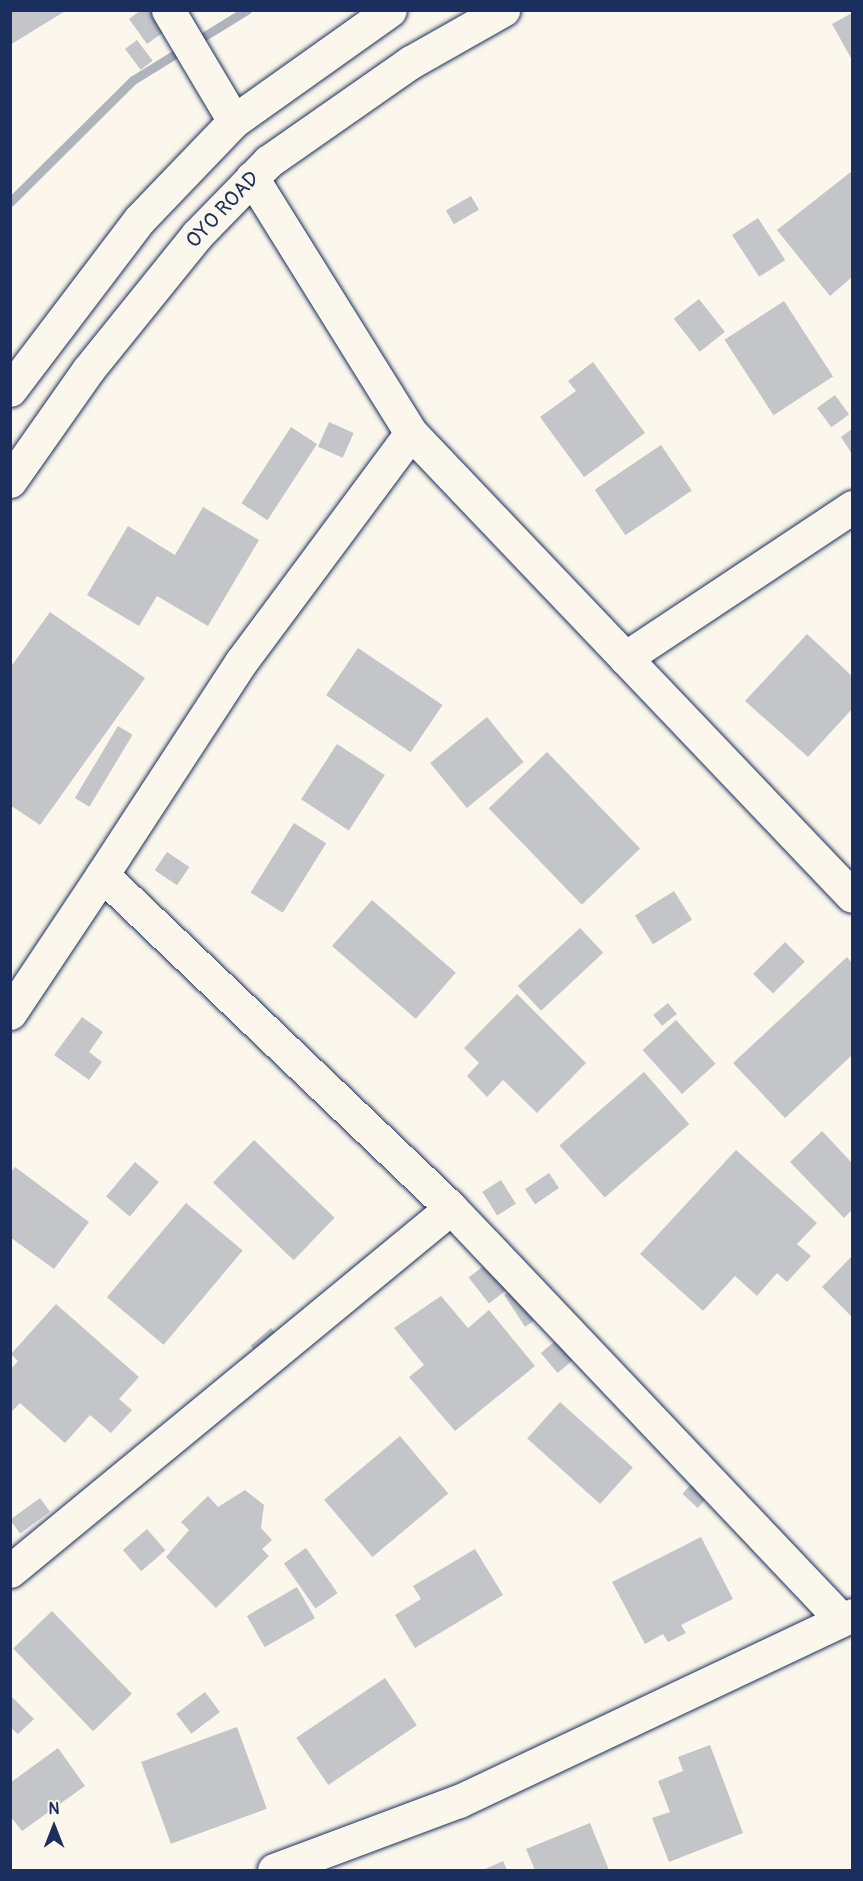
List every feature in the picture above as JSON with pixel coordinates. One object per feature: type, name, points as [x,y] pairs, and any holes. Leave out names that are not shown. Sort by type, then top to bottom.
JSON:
[{"type":"street","points":[[168,10],[234,121]]},
{"type":"street","points":[[10,390],[140,219],[234,121],[390,10]]},
{"type":"street","name":"OYO ROAD","points":[[10,481],[95,361],[197,235],[252,178],[411,62],[503,10]]},
{"type":"street","points":[[252,178],[411,433],[852,896]]},
{"type":"street","points":[[10,1013],[241,662],[411,433]]},
{"type":"street","points":[[625,658],[852,507]]},
{"type":"street","points":[[102,875],[451,1208],[847,1617],[672,1705],[459,1801],[274,1870]]},
{"type":"street","points":[[10,1571],[451,1208]]},
{"type":"building","points":[[10,10],[67,10],[10,45]]},
{"type":"building","points":[[141,10],[155,10],[168,29],[147,44],[129,19]]},
{"type":"building","points":[[852,13],[852,60],[832,24]]},
{"type":"building","points":[[137,40],[153,61],[141,70],[125,49]]},
{"type":"building","points":[[852,171],[852,277],[830,296],[777,230]]},
{"type":"building","points":[[471,196],[479,210],[454,224],[446,210]]},
{"type":"building","points":[[758,218],[785,260],[759,277],[732,235]]},
{"type":"building","points":[[699,299],[725,332],[700,352],[674,319]]},
{"type":"building","points":[[784,301],[833,376],[773,415],[724,340]]},
{"type":"building","points":[[593,362],[645,433],[584,477],[540,417],[576,391],[568,381]]},
{"type":"building","points":[[835,395],[849,414],[831,427],[817,408]]},
{"type":"building","points":[[329,422],[354,433],[343,458],[318,447]]},
{"type":"building","points":[[291,427],[317,444],[267,520],[241,503]]},
{"type":"building","points":[[852,429],[852,454],[841,437]]},
{"type":"building","points":[[661,445],[692,491],[625,535],[595,490]]},
{"type":"building","points":[[203,507],[259,540],[208,626],[157,596],[139,626],[87,595],[128,526],[175,555]]},
{"type":"building","points":[[50,612],[145,678],[40,825],[10,805],[10,668]]},
{"type":"building","points":[[807,634],[852,676],[852,709],[808,757],[745,701]]},
{"type":"building","points":[[358,648],[443,705],[411,752],[326,695]]},
{"type":"building","points":[[487,717],[524,762],[467,808],[430,763]]},
{"type":"building","points":[[118,726],[133,735],[89,807],[75,798]]},
{"type":"building","points":[[337,744],[385,775],[349,830],[301,799]]},
{"type":"building","points":[[547,752],[640,848],[582,905],[489,808]]},
{"type":"building","points":[[294,823],[326,843],[283,913],[251,893]]},
{"type":"building","points":[[167,852],[189,867],[177,885],[155,870]]},
{"type":"building","points":[[674,891],[692,920],[653,944],[635,915]]},
{"type":"building","points":[[372,900],[456,973],[416,1019],[332,946]]},
{"type":"building","points":[[580,928],[603,953],[541,1011],[518,986]]},
{"type":"building","points":[[785,942],[805,962],[773,994],[753,974]]},
{"type":"building","points":[[847,957],[852,963],[852,1055],[785,1118],[733,1063]]},
{"type":"building","points":[[517,994],[586,1063],[537,1113],[503,1080],[487,1097],[467,1076],[479,1063],[464,1048]]},
{"type":"building","points":[[668,1003],[677,1014],[662,1026],[653,1015]]},
{"type":"building","points":[[82,1017],[103,1032],[89,1052],[102,1062],[89,1080],[54,1055]]},
{"type":"building","points":[[676,1020],[715,1064],[682,1094],[643,1050]]},
{"type":"building","points":[[644,1072],[689,1124],[605,1198],[559,1145]]},
{"type":"building","points":[[822,1131],[852,1163],[852,1210],[844,1218],[790,1162]]},
{"type":"building","points":[[254,1140],[335,1218],[294,1260],[213,1182]]},
{"type":"building","points":[[736,1150],[817,1223],[797,1244],[811,1256],[787,1282],[777,1273],[757,1296],[735,1276],[703,1311],[640,1254]]},
{"type":"building","points":[[135,1162],[159,1182],[130,1216],[106,1196]]},
{"type":"building","points":[[15,1167],[89,1222],[54,1269],[10,1237],[10,1173]]},
{"type":"building","points":[[549,1173],[559,1188],[535,1204],[525,1189]]},
{"type":"building","points":[[501,1180],[516,1204],[497,1215],[482,1192]]},
{"type":"building","points":[[186,1203],[243,1251],[164,1345],[107,1297]]},
{"type":"building","points":[[852,1256],[852,1317],[822,1287]]},
{"type":"building","points":[[486,1264],[506,1290],[489,1304],[469,1278]]},
{"type":"building","points":[[521,1284],[542,1316],[525,1327],[504,1295]]},
{"type":"building","points":[[441,1296],[468,1328],[489,1310],[535,1366],[455,1431],[409,1377],[424,1365],[394,1328]]},
{"type":"building","points":[[56,1304],[139,1377],[119,1399],[132,1410],[111,1433],[90,1415],[65,1443],[20,1403],[10,1413],[10,1370],[18,1361],[11,1354]]},
{"type":"building","points":[[271,1328],[284,1343],[264,1361],[251,1346]]},
{"type":"building","points":[[560,1337],[577,1357],[558,1373],[541,1353]]},
{"type":"building","points":[[560,1402],[633,1468],[600,1504],[527,1438]]},
{"type":"building","points":[[400,1436],[448,1493],[372,1557],[324,1500]]},
{"type":"building","points":[[696,1479],[711,1493],[698,1508],[682,1494]]},
{"type":"building","points":[[245,1490],[264,1505],[261,1528],[272,1540],[262,1549],[269,1556],[216,1608],[166,1557],[189,1530],[181,1522],[208,1496],[218,1507]]},
{"type":"building","points":[[40,1498],[50,1512],[20,1534],[10,1520]]},
{"type":"building","points":[[147,1529],[165,1550],[141,1571],[123,1550]]},
{"type":"building","points":[[701,1537],[733,1599],[681,1625],[686,1633],[668,1642],[663,1634],[645,1644],[612,1582]]},
{"type":"building","points":[[306,1548],[338,1593],[315,1609],[284,1563]]},
{"type":"building","points":[[475,1549],[503,1595],[415,1648],[395,1615],[421,1599],[413,1586]]},
{"type":"building","points":[[297,1587],[315,1618],[265,1647],[247,1616]]},
{"type":"building","points":[[52,1611],[132,1694],[93,1731],[13,1649]]},
{"type":"building","points":[[385,1678],[417,1725],[328,1785],[296,1738]]},
{"type":"building","points":[[205,1692],[220,1712],[191,1734],[176,1714]]},
{"type":"building","points":[[10,1695],[34,1719],[18,1734],[10,1727]]},
{"type":"building","points":[[237,1727],[267,1809],[171,1844],[141,1762]]},
{"type":"building","points":[[710,1745],[743,1833],[669,1862],[652,1818],[670,1812],[658,1781],[683,1771],[678,1757]]},
{"type":"building","points":[[58,1748],[85,1786],[22,1831],[10,1816],[10,1783]]},
{"type":"building","points":[[590,1823],[609,1870],[535,1870],[526,1849]]},
{"type":"building","points":[[503,1861],[507,1870],[483,1870]]},
{"type":"waterway","points":[[10,202],[133,80],[247,10]]}]
